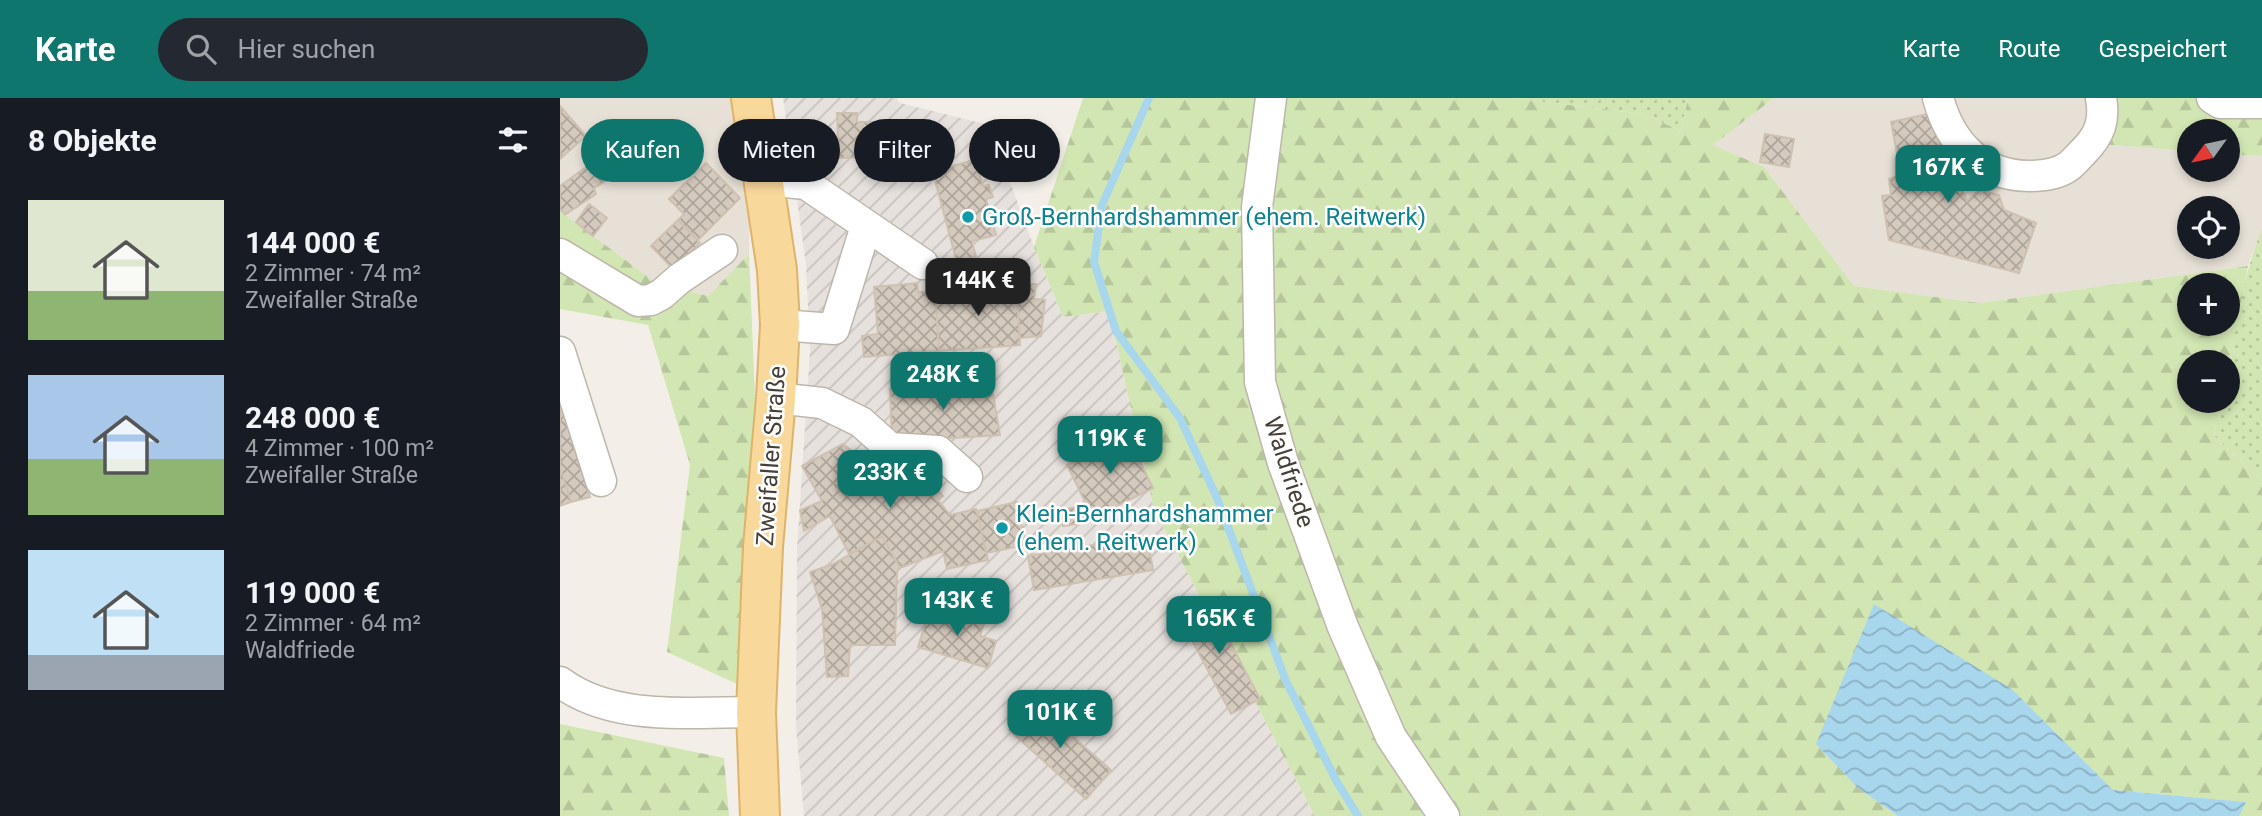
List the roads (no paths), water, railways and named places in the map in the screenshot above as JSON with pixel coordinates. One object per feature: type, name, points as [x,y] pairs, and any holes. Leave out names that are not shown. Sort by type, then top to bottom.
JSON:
[{"type":"main road","name":"Zweifaller Straße","points":[[751,98],[754,119]]},
{"type":"main road","name":"Zweifaller Straße","points":[[760,816],[756,712],[763,547],[780,325],[777,270],[764,182]]},
{"type":"street","name":"Waldfriede","points":[[1271,98],[1257,207],[1260,382],[1283,463],[1343,627],[1391,737],[1444,816]]},
{"type":"street","points":[[1938,98],[1944,119],[1956,138],[1975,159],[1996,171],[2034,176],[2045,176],[2068,167],[2092,142],[2105,116],[2101,98]]},
{"type":"street","points":[[2212,98],[2220,103],[2262,103]]},
{"type":"street","points":[[785,182],[806,184],[923,264]]},
{"type":"street","points":[[780,325],[834,328],[866,226]]},
{"type":"street","points":[[560,254],[638,301],[651,300],[662,294],[722,250]]},
{"type":"street","points":[[560,352],[601,481]]},
{"type":"street","points":[[776,398],[822,403],[861,422],[890,448],[938,450],[967,477]]},
{"type":"street","points":[[560,682],[572,691],[601,704],[633,711],[756,712]]},
{"type":"water","points":[[1874,604],[2013,690],[2113,790],[2246,802],[2239,816],[1898,816],[1858,788],[1816,744]]},
{"type":"waterway","points":[[1149,98],[1102,205],[1094,262],[1116,331],[1180,418],[1217,498],[1286,681],[1337,782],[1358,816]]},
{"type":"place","name":"Groß-Bernhardshammer (ehem. Reitwerk)","points":[[968,217]]},
{"type":"place","name":"Klein-Bernhardshammer (ehem. Reitwerk)","points":[[1002,528]]}]
